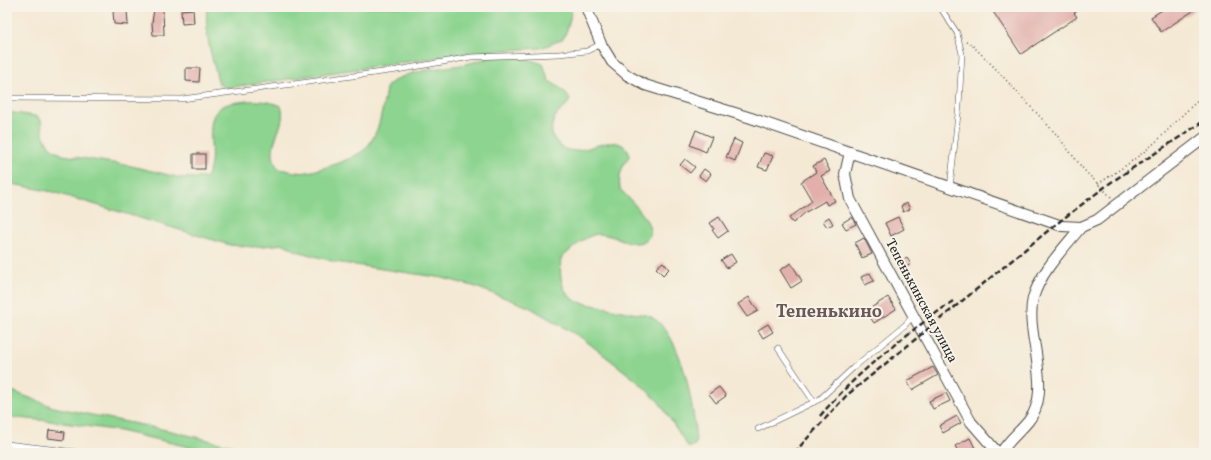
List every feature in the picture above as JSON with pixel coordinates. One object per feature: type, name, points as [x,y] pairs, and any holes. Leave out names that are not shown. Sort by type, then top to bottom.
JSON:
[{"type":"street","points":[[586,7],[600,44],[612,62],[627,75],[645,86],[752,118],[1055,225],[1071,228],[1081,227],[1097,220],[1204,138]]},
{"type":"street","name":"Тепенькинская улица","points":[[850,152],[845,167],[845,180],[850,199],[971,422],[998,453]]},
{"type":"street","points":[[1001,453],[1006,444],[1031,417],[1040,392],[1032,317],[1033,299],[1045,274],[1081,227]]},
{"type":"lane","points":[[940,7],[952,24],[960,42],[962,54],[959,105],[950,189]]},
{"type":"lane","points":[[7,98],[182,99],[398,70],[471,57],[559,54],[587,51],[600,44]]},
{"type":"lane","points":[[758,429],[814,402],[905,326],[913,316]]},
{"type":"lane","points":[[778,348],[814,402]]},
{"type":"lane","points":[[7,444],[84,453]]},
{"type":"path","points":[[960,42],[972,44],[1056,134],[1084,170],[1117,204]]},
{"type":"path","points":[[1098,184],[1132,162],[1161,137],[1189,107],[1204,96]]},
{"type":"green space","points":[[207,7],[571,7],[569,24],[563,39],[541,48],[475,52],[226,88],[219,84],[211,55],[206,17]]},
{"type":"green space","points":[[491,57],[521,57],[543,64],[549,81],[564,91],[570,100],[555,117],[552,125],[553,137],[562,148],[571,151],[609,143],[617,143],[624,147],[630,155],[621,171],[620,189],[642,213],[650,228],[650,234],[646,240],[637,243],[600,234],[584,239],[561,258],[560,271],[562,284],[572,299],[578,302],[643,314],[653,318],[663,327],[680,357],[690,394],[696,444],[689,448],[659,402],[637,381],[582,338],[529,307],[473,286],[443,278],[335,262],[297,251],[284,244],[253,247],[230,245],[53,192],[7,183],[7,112],[35,116],[41,120],[43,135],[50,147],[63,155],[131,166],[181,178],[205,178],[210,168],[212,122],[216,112],[224,105],[239,102],[266,102],[281,106],[281,124],[273,148],[273,156],[278,169],[297,172],[314,171],[356,155],[367,147],[378,127],[386,88],[392,82],[420,71],[461,65]]},
{"type":"green space","points":[[7,389],[53,407],[171,431],[261,453],[215,453],[120,431],[50,421],[7,417]]},
{"type":"building","points":[[990,7],[1084,7],[1074,13],[1077,17],[1021,54]]},
{"type":"building","points":[[1167,7],[1199,7],[1161,32],[1151,17]]},
{"type":"building","points":[[154,9],[163,9],[164,35],[153,35],[152,23]]},
{"type":"building","points":[[193,9],[194,23],[182,24],[181,10]]},
{"type":"building","points":[[127,10],[128,25],[114,24],[113,11]]},
{"type":"building","points":[[186,68],[200,68],[199,82],[186,81]]},
{"type":"building","points":[[696,130],[712,137],[706,152],[690,145]]},
{"type":"building","points":[[734,139],[742,143],[735,161],[726,157]]},
{"type":"building","points":[[764,153],[773,156],[767,170],[758,167]]},
{"type":"building","points":[[193,154],[205,154],[205,169],[193,169]]},
{"type":"building","points":[[685,159],[695,167],[690,173],[680,165]]},
{"type":"building","points":[[824,160],[830,171],[821,176],[835,201],[827,205],[825,201],[806,212],[793,223],[789,218],[812,201],[801,182],[816,172],[813,166]]},
{"type":"building","points":[[704,169],[711,174],[706,181],[699,176]]},
{"type":"building","points":[[907,203],[910,209],[903,212],[901,206]]},
{"type":"building","points":[[719,217],[728,231],[718,238],[712,230],[714,229],[710,223]]},
{"type":"building","points":[[829,217],[833,224],[827,227],[823,221]]},
{"type":"building","points":[[852,217],[856,224],[846,229],[842,223]]},
{"type":"building","points":[[898,217],[904,229],[891,236],[885,223]]},
{"type":"building","points":[[864,238],[872,254],[862,258],[855,243]]},
{"type":"building","points":[[731,254],[736,262],[727,268],[721,260]]},
{"type":"building","points":[[907,258],[911,264],[903,269],[900,262]]},
{"type":"building","points":[[663,262],[669,269],[663,275],[656,268]]},
{"type":"building","points":[[791,263],[802,281],[791,288],[780,270]]},
{"type":"building","points":[[870,273],[874,281],[865,285],[861,277]]},
{"type":"building","points":[[749,297],[758,311],[747,317],[738,304]]},
{"type":"building","points":[[888,297],[896,309],[874,323],[866,311]]},
{"type":"building","points":[[768,324],[773,332],[763,338],[758,330]]},
{"type":"building","points":[[933,367],[938,375],[912,390],[907,381]]},
{"type":"building","points":[[719,387],[726,396],[716,403],[709,394]]},
{"type":"building","points":[[946,393],[950,401],[933,409],[929,401]]},
{"type":"building","points":[[957,416],[961,423],[943,433],[939,426]]},
{"type":"building","points":[[49,430],[65,432],[64,440],[48,438]]},
{"type":"building","points":[[970,438],[976,450],[969,453],[959,453],[955,446]]},
{"type":"railway","points":[[794,453],[846,396],[1055,225],[1110,183],[1204,121]]},
{"type":"railway","points":[[820,416],[850,384],[883,354],[953,301]]},
{"type":"district","name":"Тепенькино","points":[[829,312]]}]
